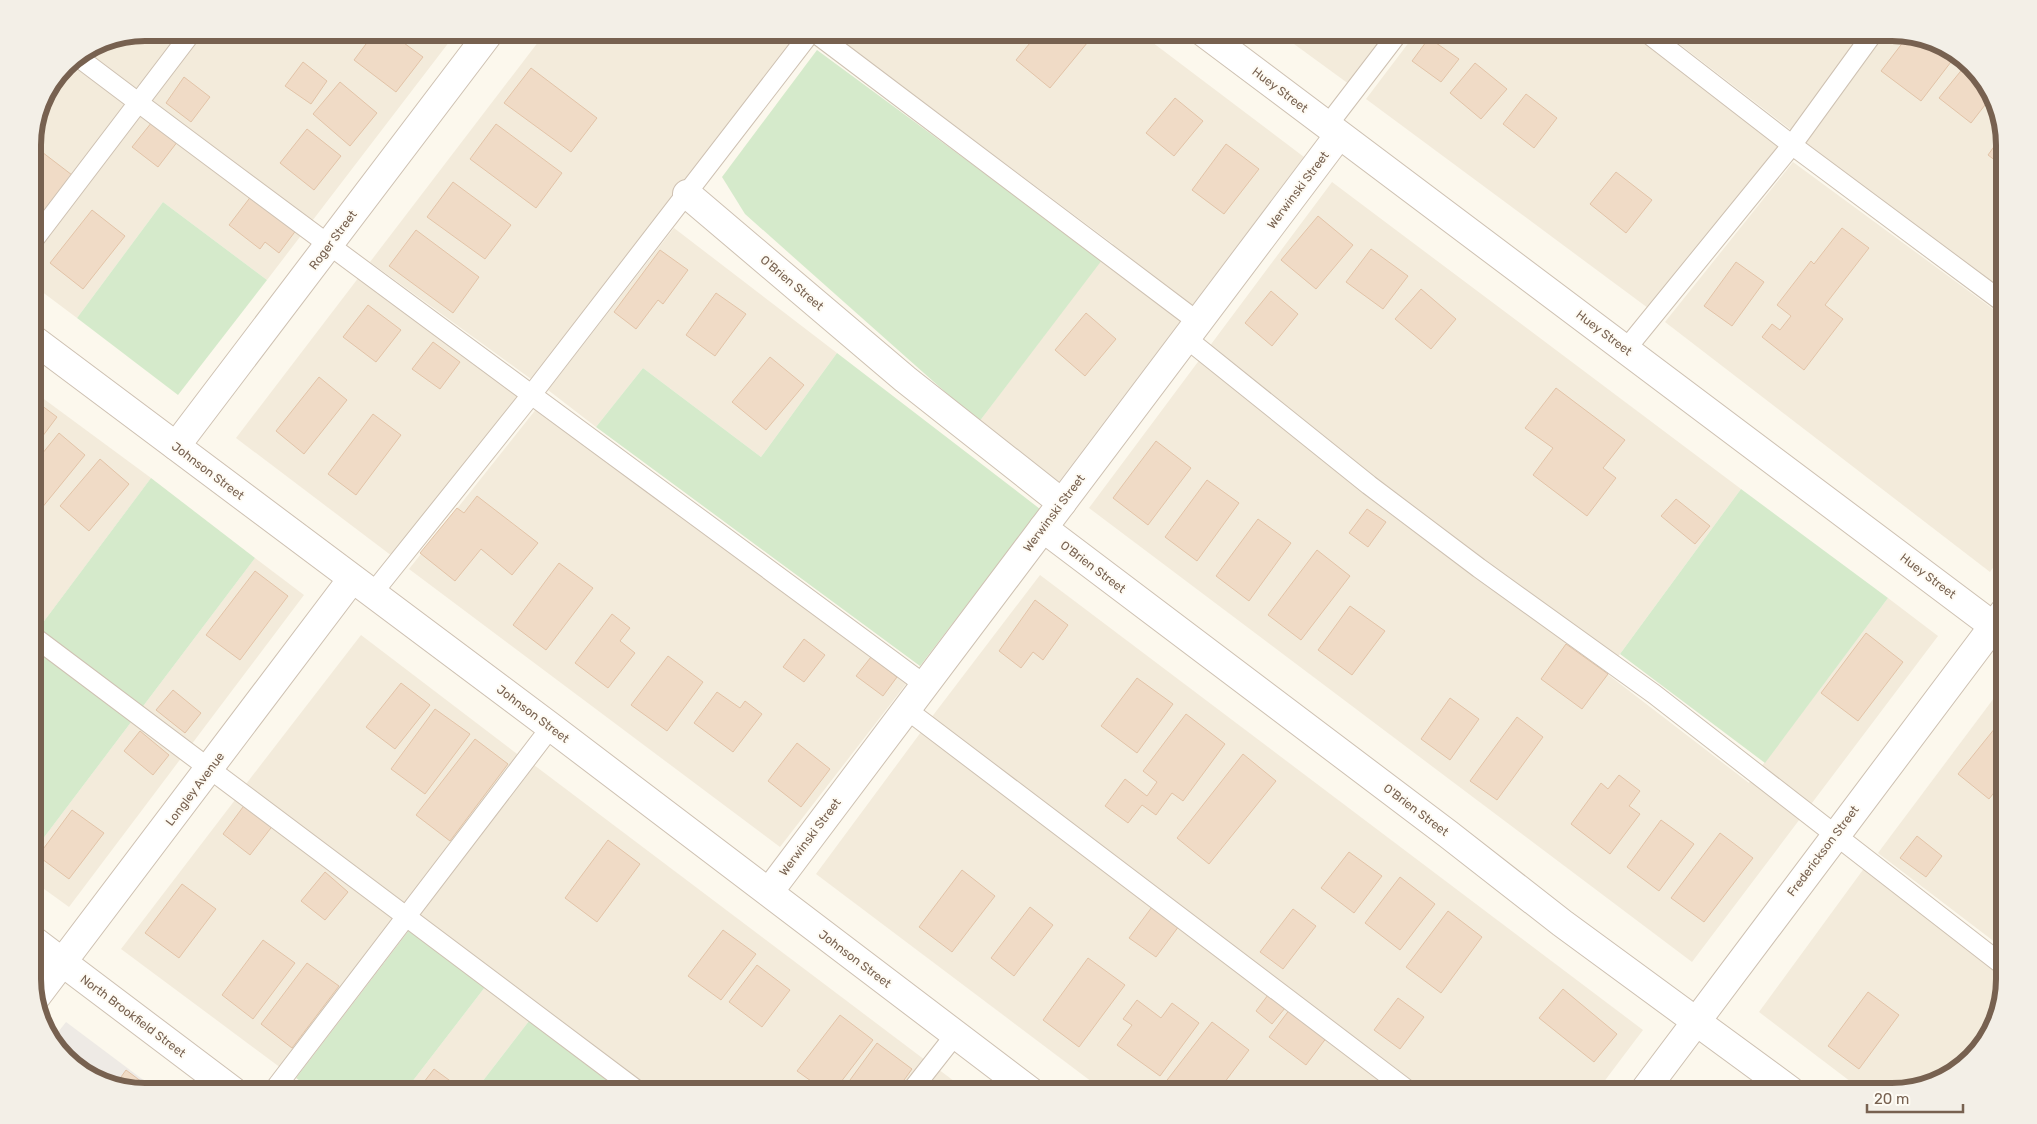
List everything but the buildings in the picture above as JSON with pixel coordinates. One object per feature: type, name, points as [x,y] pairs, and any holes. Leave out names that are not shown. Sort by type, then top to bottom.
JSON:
[{"type":"street","name":"Roger Street","points":[[176,446],[483,41]]},
{"type":"street","name":"Huey Street","points":[[1215,41],[1626,349],[1996,620]]},
{"type":"street","name":"Werwinski Street","points":[[769,892],[1192,330],[1333,130]]},
{"type":"street","name":"O'Brien Street","points":[[687,194],[906,378],[1062,503]]},
{"type":"street","name":"Johnson Street","points":[[41,345],[551,727],[1018,1083]]},
{"type":"street","name":"O'Brien Street","points":[[1042,528],[1448,834],[1562,923],[1779,1083]]},
{"type":"street","name":"Longley Avenue","points":[[42,990],[209,770],[362,586]]},
{"type":"street","name":"Frederickson Street","points":[[1651,1083],[1835,836],[1996,630]]},
{"type":"street","name":"North Brookfield Street","points":[[41,946],[221,1083]]},
{"type":"lane","points":[[41,230],[185,41]]},
{"type":"lane","points":[[362,586],[532,394],[805,41]]},
{"type":"lane","points":[[823,41],[1192,330],[1369,485],[1478,568],[1654,694],[1996,960]]},
{"type":"lane","points":[[1333,130],[1393,41]]},
{"type":"lane","points":[[1658,41],[1792,145],[1996,297]]},
{"type":"lane","points":[[1626,349],[1792,145],[1867,41]]},
{"type":"lane","points":[[84,62],[329,246],[925,685]]},
{"type":"lane","points":[[41,642],[626,1083]]},
{"type":"lane","points":[[906,709],[1397,1083]]},
{"type":"lane","points":[[280,1083],[551,727]]},
{"type":"lane","points":[[918,1083],[955,1035]]},
{"type":"shaded area","points":[[139,41],[450,41],[267,280],[163,202],[77,318],[41,291],[41,139],[45,118],[55,93],[82,63],[106,49]]},
{"type":"shaded area","points":[[539,41],[794,41],[531,379],[370,262]]},
{"type":"shaded area","points":[[842,41],[1151,41],[1304,157],[1058,483],[979,422],[1113,244]]},
{"type":"shaded area","points":[[1290,41],[1388,41],[1353,87]]},
{"type":"shaded area","points":[[1410,41],[1641,41],[1778,146],[1648,308],[1366,99]]},
{"type":"shaded area","points":[[1675,41],[1856,41],[1791,130]]},
{"type":"shaded area","points":[[1880,41],[1905,42],[1919,45],[1944,55],[1955,63],[1982,93],[1994,125],[1996,139],[1996,286],[1806,143]]},
{"type":"shaded area","points":[[1793,162],[1996,311],[1996,563],[1990,572],[1665,322]]},
{"type":"shaded area","points":[[1332,182],[1741,489],[1606,673],[1749,783],[1888,598],[1938,636],[1692,962],[1089,508]]},
{"type":"shaded area","points":[[674,228],[837,353],[761,457],[643,368],[596,427],[548,390]]},
{"type":"shaded area","points":[[359,277],[519,395],[392,556],[236,438]]},
{"type":"shaded area","points":[[41,397],[151,478],[41,625]]},
{"type":"shaded area","points":[[537,408],[906,684],[780,847],[409,569]]},
{"type":"shaded area","points":[[255,558],[304,595],[69,907],[41,887],[41,841]]},
{"type":"shaded area","points":[[1040,575],[1643,1030],[1603,1083],[1415,1083],[931,718]]},
{"type":"shaded area","points":[[361,635],[521,757],[407,908],[246,784]]},
{"type":"shaded area","points":[[1996,695],[1996,943],[1878,853]]},
{"type":"shaded area","points":[[921,732],[1387,1083],[1093,1083],[816,874]]},
{"type":"shaded area","points":[[534,765],[925,1060],[907,1083],[640,1083],[418,917]]},
{"type":"shaded area","points":[[238,796],[397,917],[281,1068],[121,949]]},
{"type":"shaded area","points":[[1865,867],[1996,968],[1995,992],[1992,1006],[1982,1031],[1974,1042],[1944,1069],[1919,1079],[1905,1082],[1852,1083],[1759,1012]]},
{"type":"shaded area","points":[[485,987],[529,1021],[481,1083],[411,1083]]},
{"type":"shaded area","points":[[66,1022],[147,1083],[118,1079],[93,1069],[72,1052],[57,1034]]},
{"type":"shaded area","points":[[938,1069],[956,1083],[927,1083]]},
{"type":"green space","points":[[817,50],[1102,260],[979,422],[745,214],[722,177]]},
{"type":"green space","points":[[163,202],[267,280],[178,395],[77,318]]},
{"type":"green space","points":[[837,353],[1040,509],[920,666],[596,427],[643,368],[761,457]]},
{"type":"green space","points":[[151,478],[255,558],[41,841],[41,625]]},
{"type":"green space","points":[[1741,489],[1888,598],[1765,763],[1620,654]]},
{"type":"green space","points":[[410,929],[485,987],[411,1083],[303,1083],[296,1078]]},
{"type":"green space","points":[[529,1021],[610,1083],[481,1083]]}]
